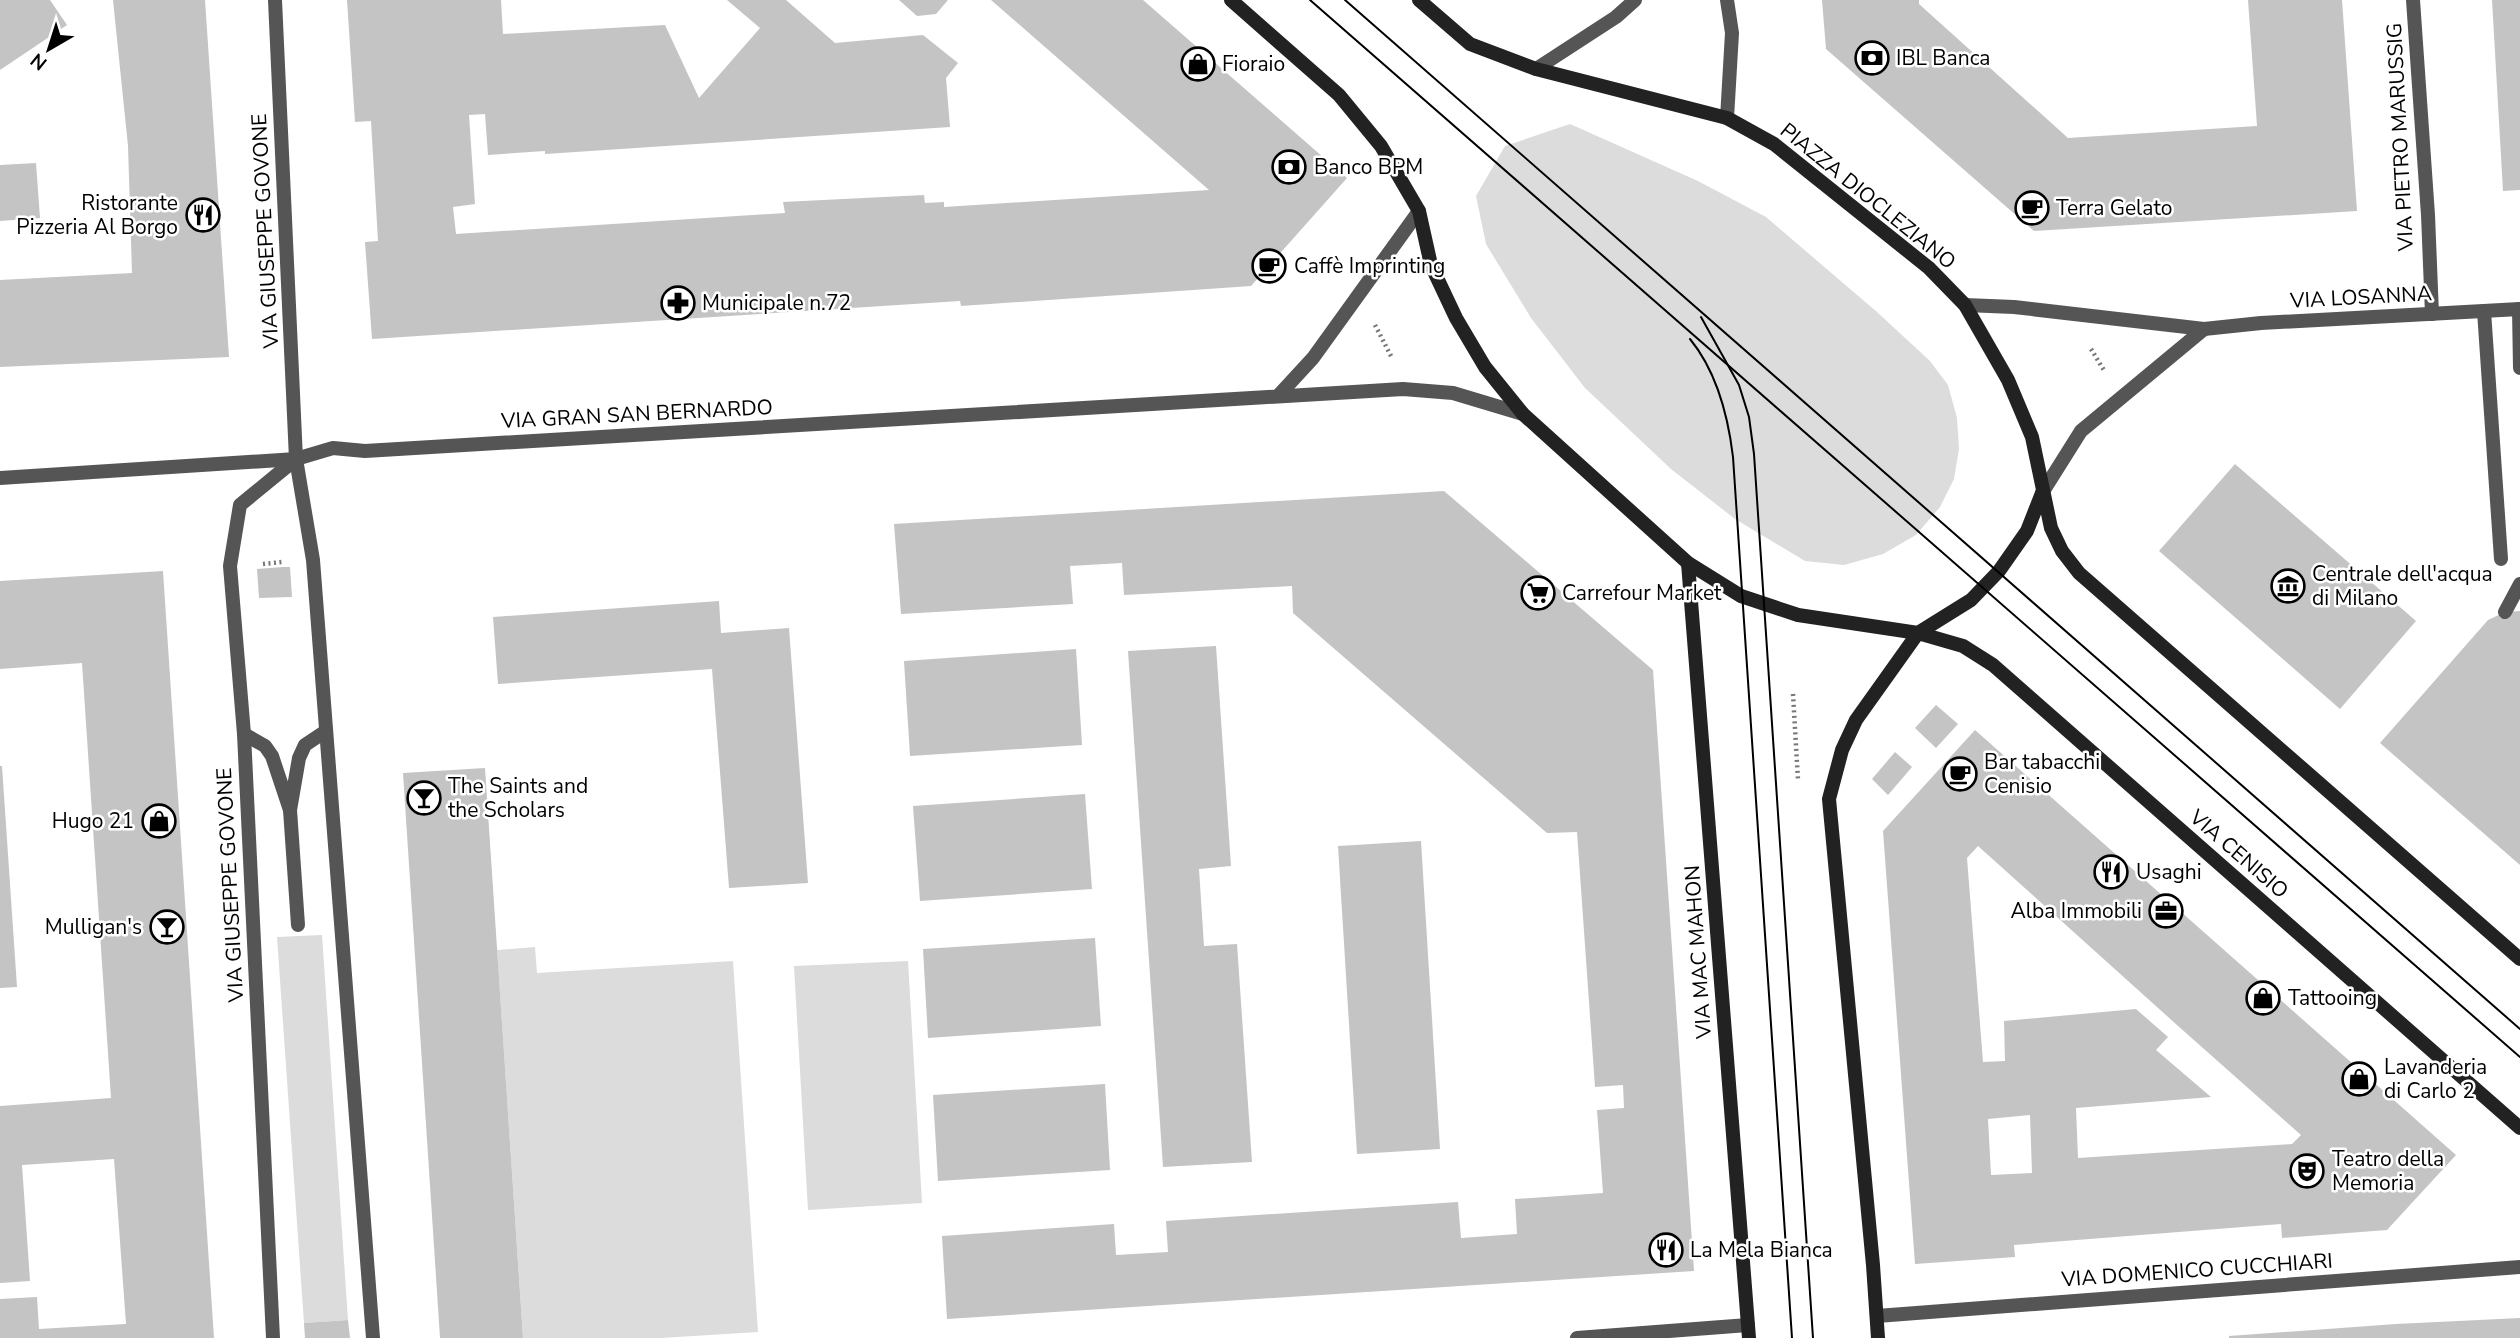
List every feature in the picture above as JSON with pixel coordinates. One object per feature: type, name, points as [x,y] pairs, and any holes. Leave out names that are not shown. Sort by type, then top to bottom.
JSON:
[{"type":"main road","points":[[1231,0],[1339,95],[1381,146],[1419,211],[1431,265],[1456,318],[1485,367],[1522,414],[1688,563],[1741,596],[1798,615],[1918,633]]},
{"type":"main road","points":[[1419,0],[1470,44],[1536,69]]},
{"type":"main road","name":"PIAZZA DIOCLEZIANO","points":[[1536,69],[1727,118],[1774,144],[1929,268],[1965,305],[2008,380],[2032,437],[2042,493]]},
{"type":"main road","points":[[1878,1338],[1829,799],[1842,750],[1856,720],[1918,633],[1971,600],[1999,571],[2027,531],[2042,493]]},
{"type":"main road","points":[[2042,493],[2051,528],[2062,551],[2079,573],[2520,959]]},
{"type":"main road","name":"VIA MAC MAHON","points":[[1688,563],[1748,1332]]},
{"type":"main road","name":"VIA CENISIO","points":[[1918,633],[1964,646],[1993,665],[2520,1128]]},
{"type":"street","name":"VIA GIUSEPPE GOVONE","points":[[275,0],[296,459],[313,560],[373,1338]]},
{"type":"street","points":[[1536,69],[1616,17],[1635,0]]},
{"type":"street","points":[[1727,0],[1732,33],[1727,118]]},
{"type":"street","name":"VIA PIETRO MARUSSIG","points":[[2413,0],[2432,314]]},
{"type":"street","points":[[1278,396],[1312,358],[1419,211]]},
{"type":"street","name":"VIA LOSANNA","points":[[1965,305],[2014,307],[2204,329],[2261,323],[2519,309]]},
{"type":"street","points":[[2519,309],[2520,368]]},
{"type":"street","points":[[2484,311],[2501,559]]},
{"type":"street","points":[[2042,493],[2081,431],[2204,329]]},
{"type":"street","name":"VIA GRAN SAN BERNARDO","points":[[0,478],[296,459],[333,448],[365,452],[1415,390],[1453,393],[1522,414]]},
{"type":"street","name":"VIA GIUSEPPE GOVONE","points":[[273,1338],[244,734],[230,566],[240,505],[296,459]]},
{"type":"street","points":[[2505,612],[2520,584]]},
{"type":"street","points":[[298,925],[290,810],[299,758],[304,745],[326,731]]},
{"type":"street","points":[[244,734],[265,746],[272,756],[290,810]]},
{"type":"street","name":"VIA DOMENICO CUCCHIARI","points":[[1877,1316],[2520,1267]]},
{"type":"street","points":[[1577,1338],[1748,1332]]},
{"type":"path","points":[[1373,321],[1395,365]]},
{"type":"path","points":[[2088,344],[2111,383]]},
{"type":"path","points":[[255,564],[293,562]]},
{"type":"shaded area","points":[[1570,124],[1698,181],[1766,217],[1930,361],[1948,385],[1957,418],[1959,449],[1954,479],[1940,507],[1916,535],[1883,554],[1844,565],[1805,561],[1735,519],[1671,469],[1585,388],[1531,318],[1486,244],[1476,196],[1505,146]]},
{"type":"shaded area","points":[[322,935],[348,1320],[304,1323],[277,937]]},
{"type":"shaded area","points":[[535,947],[537,973],[733,961],[758,1332],[661,1338],[523,1338],[497,950]]},
{"type":"shaded area","points":[[908,961],[922,1203],[808,1210],[794,966]]},
{"type":"building","points":[[0,0],[50,0],[67,25],[0,70]]},
{"type":"building","points":[[113,0],[205,0],[229,357],[0,367],[0,280],[132,273],[128,146]]},
{"type":"building","points":[[347,0],[501,0],[503,34],[665,25],[699,98],[760,28],[727,0],[786,0],[835,43],[923,35],[958,63],[946,78],[950,127],[545,154],[545,151],[488,155],[485,114],[469,115],[475,204],[453,207],[456,234],[785,213],[783,202],[924,195],[925,203],[944,202],[944,207],[1209,190],[991,0],[1143,0],[1347,178],[1251,286],[961,306],[960,301],[372,339],[365,242],[378,241],[371,121],[355,122]]},
{"type":"building","points":[[899,0],[948,0],[936,14],[917,16]]},
{"type":"building","points":[[1822,0],[1919,0],[1919,4],[2068,138],[2257,126],[2248,0],[2342,0],[2357,211],[2034,231],[1826,49]]},
{"type":"building","points":[[2492,0],[2520,0],[2520,190],[2503,191]]},
{"type":"building","points":[[36,163],[40,218],[0,221],[0,165]]},
{"type":"building","name":"Centrale dell'acqua di Milano","points":[[2235,464],[2416,621],[2340,709],[2159,551]]},
{"type":"building","points":[[1444,491],[1653,670],[1694,1271],[947,1319],[942,1236],[1114,1224],[1116,1255],[1168,1252],[1166,1221],[1458,1202],[1461,1238],[1517,1234],[1515,1199],[1603,1193],[1597,1110],[1624,1108],[1623,1085],[1595,1087],[1577,832],[1547,833],[1293,613],[1292,586],[1124,595],[1122,563],[1070,566],[1073,604],[901,614],[894,524]]},
{"type":"building","points":[[290,567],[292,597],[259,598],[257,569]]},
{"type":"building","points":[[163,571],[214,1338],[0,1338],[0,1299],[37,1297],[39,1329],[126,1324],[114,1159],[22,1165],[30,1281],[0,1283],[0,1106],[111,1098],[82,663],[0,669],[0,581]]},
{"type":"building","points":[[719,601],[721,633],[789,628],[808,883],[729,888],[712,669],[498,684],[493,617]]},
{"type":"building","points":[[2520,611],[2520,865],[2380,743],[2488,620],[2505,612]]},
{"type":"building","points":[[1216,646],[1231,866],[1199,869],[1204,946],[1237,944],[1252,1162],[1163,1167],[1128,651]]},
{"type":"building","points":[[1076,649],[1082,745],[910,756],[904,661]]},
{"type":"building","points":[[1936,705],[1958,724],[1936,748],[1915,728]]},
{"type":"building","points":[[1975,730],[2456,1155],[2387,1230],[2282,1238],[2281,1224],[2014,1245],[2015,1257],[1915,1264],[1883,831]],"holes":[[[1978,846],[2177,1025],[2301,1135],[2292,1144],[2078,1158],[2076,1108],[2211,1097],[2156,1050],[2168,1037],[2136,1009],[2004,1021],[2005,1061],[1983,1062],[1967,858]],[[2030,1115],[2032,1173],[1991,1175],[1988,1119]]]},
{"type":"building","points":[[1895,752],[1912,767],[1888,795],[1872,779]]},
{"type":"building","points":[[0,766],[17,987],[0,988]]},
{"type":"building","points":[[485,768],[523,1338],[440,1338],[403,773]]},
{"type":"building","points":[[1085,794],[1092,889],[920,901],[913,806]]},
{"type":"building","points":[[1421,841],[1440,1149],[1357,1154],[1338,846]]},
{"type":"building","points":[[1095,938],[1101,1026],[928,1038],[923,949]]},
{"type":"building","points":[[1105,1084],[1110,1170],[938,1181],[933,1095]]},
{"type":"building","points":[[2520,1318],[2520,1338],[2229,1338],[2396,1324]]},
{"type":"building","points":[[348,1320],[350,1338],[305,1338],[304,1323]]},
{"type":"tram line","points":[[1310,0],[2520,1057]]},
{"type":"tram line","points":[[1345,0],[2520,1029]]},
{"type":"tram line","points":[[1701,317],[1739,385],[1749,417],[1754,454],[1813,1338]]},
{"type":"tram line","points":[[1690,339],[1707,365],[1720,395],[1733,457],[1792,1338]]},
{"type":"place","name":"IBL Banca","points":[[1872,58]]},
{"type":"place","name":"Fioraio","points":[[1198,64]]},
{"type":"place","name":"Banco BPM","points":[[1289,167]]},
{"type":"place","name":"Terra Gelato","points":[[2032,208]]},
{"type":"place","name":"Ristorante Pizzeria Al Borgo","points":[[203,215]]},
{"type":"place","name":"Caffè Imprinting","points":[[1269,266]]},
{"type":"place","name":"Municipale n.72","points":[[678,303]]},
{"type":"place","name":"Centrale dell'acqua di Milano","points":[[2288,586]]},
{"type":"place","name":"Carrefour Market","points":[[1538,593]]},
{"type":"place","name":"Bar tabacchi Cenisio","points":[[1960,774]]},
{"type":"place","name":"The Saints and the Scholars","points":[[424,798]]},
{"type":"place","name":"Hugo 21","points":[[159,821]]},
{"type":"place","name":"Usaghi","points":[[2111,872]]},
{"type":"place","name":"Alba Immobili","points":[[2166,911]]},
{"type":"place","name":"Mulligan's","points":[[167,927]]},
{"type":"place","name":"Tattooing","points":[[2263,998]]},
{"type":"place","name":"Lavanderia di Carlo 2","points":[[2359,1079]]},
{"type":"place","name":"Teatro della Memoria","points":[[2307,1171]]},
{"type":"place","name":"La Mela Bianca","points":[[1666,1250]]}]
